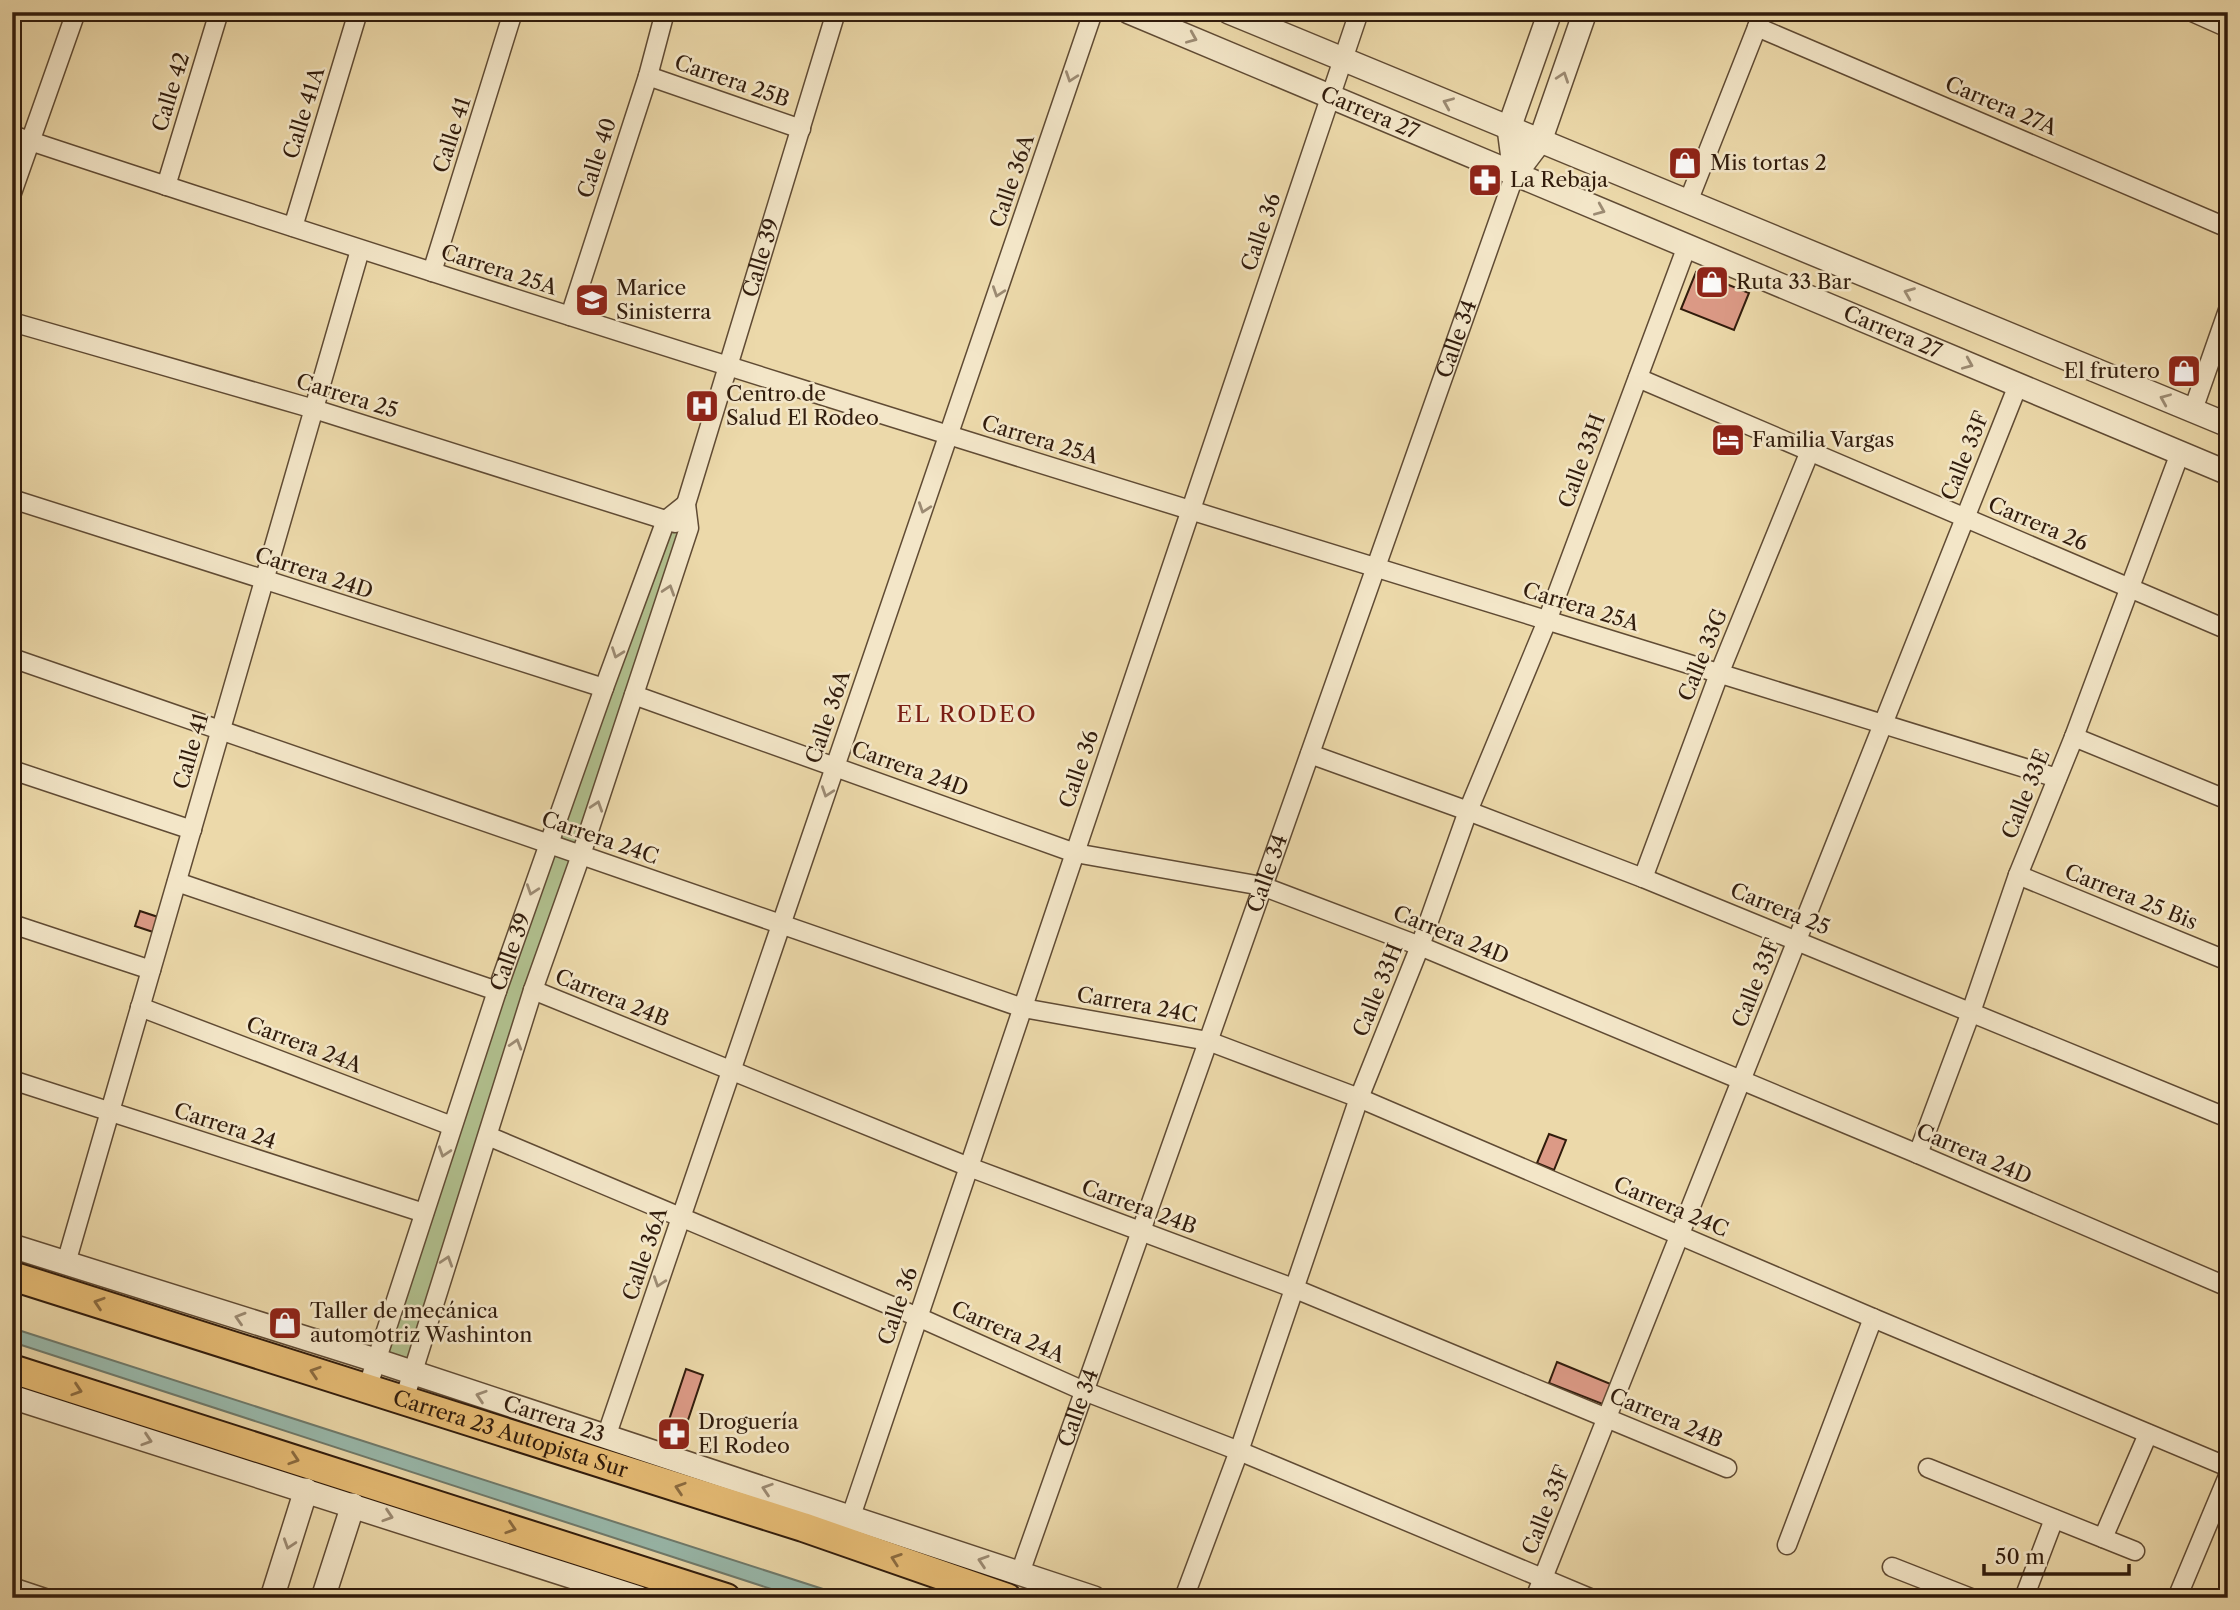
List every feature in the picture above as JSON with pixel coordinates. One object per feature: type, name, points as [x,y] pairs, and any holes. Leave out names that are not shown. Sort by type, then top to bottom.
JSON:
[{"type":"main road","name":"Carrera 23 Autopista Sur","points":[[12,1276],[404,1400],[847,1529],[1013,1585]]},
{"type":"main road","points":[[12,1369],[726,1598]]},
{"type":"street","points":[[12,193],[76,12]]},
{"type":"street","name":"Calle 42","points":[[166,186],[219,12]]},
{"type":"street","name":"Calle 41A","points":[[293,227],[358,12]]},
{"type":"street","name":"Calle 41","points":[[432,272],[513,12]]},
{"type":"street","name":"Calle 40","points":[[569,317],[666,12]]},
{"type":"street","name":"Calle 39","points":[[404,1400],[533,990],[581,855],[689,528],[686,504],[836,12]]},
{"type":"street","name":"Calle 36A","points":[[606,1437],[1093,12]]},
{"type":"street","name":"Carrera 27","points":[[1129,12],[2228,473]]},
{"type":"street","name":"Carrera 27","points":[[1229,12],[2228,425]]},
{"type":"street","name":"Calle 36","points":[[847,1529],[1359,12]]},
{"type":"street","name":"Calle 34","points":[[1514,174],[1509,128],[1550,12]]},
{"type":"street","name":"Calle 34","points":[[1013,1585],[1141,1232],[1514,174],[1539,141],[1585,12]]},
{"type":"street","points":[[2192,12],[2228,27]]},
{"type":"street","points":[[1688,202],[1760,20]]},
{"type":"street","name":"Carrera 27A","points":[[1760,20],[2228,228]]},
{"type":"street","name":"Carrera 25B","points":[[648,75],[801,128]]},
{"type":"street","name":"Carrera 25A","points":[[12,135],[727,368],[2057,778]]},
{"type":"street","name":"Calle 33H","points":[[1184,1598],[1239,1451],[1359,1098],[1420,946],[1468,811],[1547,621],[1686,246]]},
{"type":"street","name":"Calle 41","points":[[66,1264],[360,250]]},
{"type":"street","points":[[2193,410],[2228,310]]},
{"type":"street","name":"Carrera 25","points":[[12,322],[314,409],[666,520]]},
{"type":"street","name":"Carrera 26","points":[[1638,377],[2228,630]]},
{"type":"street","name":"Calle 33F","points":[[1535,1598],[2018,385]]},
{"type":"street","name":"Calle 33G","points":[[1643,878],[1719,674],[1810,451]]},
{"type":"street","name":"Calle 33E","points":[[1918,1154],[2018,875],[2074,737],[2180,453]]},
{"type":"street","name":"Carrera 24D","points":[[12,499],[604,688]]},
{"type":"street","points":[[666,520],[686,504]]},
{"type":"street","points":[[666,520],[689,528]]},
{"type":"street","name":"Calle 39","points":[[367,1388],[497,991],[666,520]]},
{"type":"street","name":"Carrera 24C","points":[[12,658],[1023,1008],[1208,1041],[1359,1098],[2228,1467]]},
{"type":"street","name":"Carrera 24D","points":[[634,695],[1075,853],[1262,886],[1420,946],[2228,1287]]},
{"type":"street","points":[[2074,737],[2228,800]]},
{"type":"street","name":"Carrera 25","points":[[1310,754],[1643,878],[2228,1118]]},
{"type":"street","points":[[12,769],[192,830]]},
{"type":"street","name":"Carrera 25 Bis","points":[[2018,875],[2228,961]]},
{"type":"street","points":[[177,882],[497,991]]},
{"type":"street","points":[[12,924],[151,970]]},
{"type":"street","name":"Carrera 24B","points":[[533,990],[969,1167],[1293,1288],[1727,1468]]},
{"type":"street","name":"Carrera 24A","points":[[140,1007],[452,1126]]},
{"type":"street","name":"Carrera 24","points":[[12,1080],[424,1213]]},
{"type":"street","name":"Carrera 24A","points":[[488,1136],[918,1317],[1084,1391],[1239,1451],[1590,1598]]},
{"type":"street","name":"Carrera 23","points":[[12,1246],[375,1360],[606,1437],[847,1529]]},
{"type":"street","points":[[1787,1545],[1873,1318]]},
{"type":"street","points":[[12,1397],[639,1598]]},
{"type":"street","points":[[2103,1538],[2148,1434]]},
{"type":"street","points":[[1928,1468],[2135,1551]]},
{"type":"street","points":[[2177,1598],[2228,1476]]},
{"type":"street","points":[[272,1598],[306,1490]]},
{"type":"street","points":[[323,1598],[353,1505]]},
{"type":"street","points":[[2024,1598],[2054,1519]]},
{"type":"street","points":[[1892,1567],[1970,1598]]},
{"type":"street","points":[[1013,1585],[1094,1598]]},
{"type":"street","points":[[12,1587],[45,1598]]},
{"type":"green space","points":[[666,520],[689,528],[412,1373],[375,1360]]},
{"type":"shaded area","points":[[12,1328],[851,1598],[799,1598],[12,1342]]},
{"type":"building","points":[[1696,272],[1749,293],[1734,330],[1681,309]]},
{"type":"building","points":[[140,911],[167,920],[162,935],[135,926]]},
{"type":"building","points":[[1549,1134],[1566,1140],[1554,1170],[1537,1163]]},
{"type":"building","points":[[1557,1362],[1613,1385],[1605,1405],[1549,1383]]},
{"type":"building","points":[[686,1369],[703,1375],[681,1441],[664,1435]]},
{"type":"place","name":"Mis tortas 2","points":[[1685,163]]},
{"type":"place","name":"La Rebaja","points":[[1485,180]]},
{"type":"place","name":"Ruta 33 Bar","points":[[1712,282]]},
{"type":"place","name":"Marice Sinisterra","points":[[592,300]]},
{"type":"place","name":"El frutero","points":[[2184,371]]},
{"type":"place","name":"Centro de Salud El Rodeo","points":[[702,406]]},
{"type":"place","name":"Familia Vargas","points":[[1728,440]]},
{"type":"place","name":"Taller de mecánica automotriz Washinton","points":[[285,1323]]},
{"type":"place","name":"Droguería El Rodeo","points":[[674,1434]]},
{"type":"district","name":"EL RODEO","points":[[967,714]]}]
